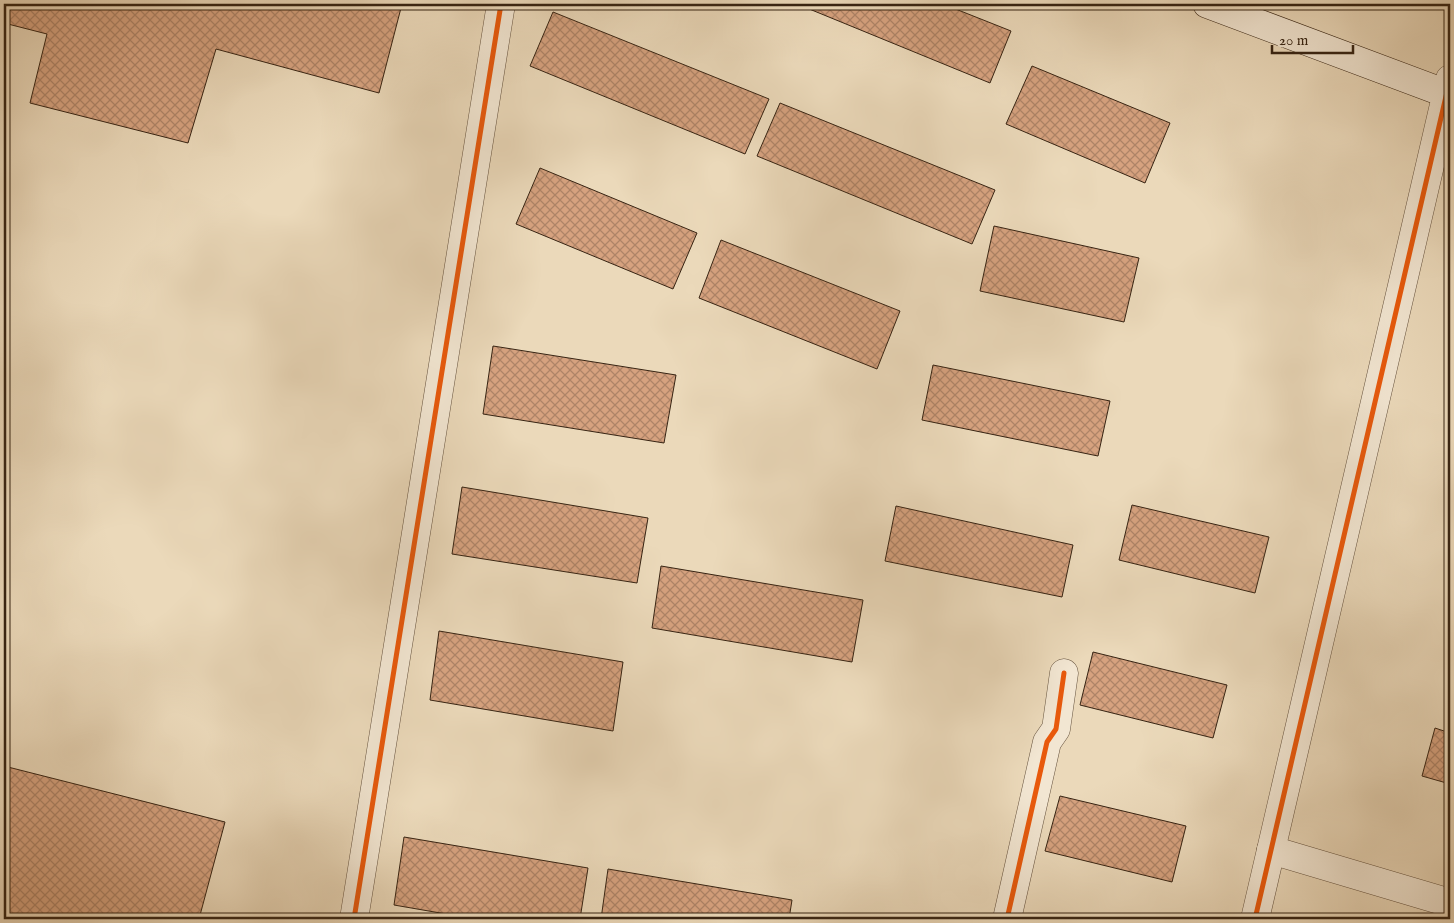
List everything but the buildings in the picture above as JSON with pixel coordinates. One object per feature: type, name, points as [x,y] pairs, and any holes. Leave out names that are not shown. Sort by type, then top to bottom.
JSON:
[{"type":"street","points":[[354,919],[501,4]]},
{"type":"street","points":[[1207,4],[1450,95]]},
{"type":"street","points":[[1254,919],[1450,79]]},
{"type":"street","points":[[1007,919],[1046,742],[1056,729],[1064,673]]},
{"type":"street","points":[[1271,850],[1450,902]]},
{"type":"cycle path","points":[[354,919],[501,4]]},
{"type":"cycle path","points":[[1255,919],[1450,79]]},
{"type":"cycle path","points":[[1007,919],[1047,742],[1056,729],[1064,673]]}]
